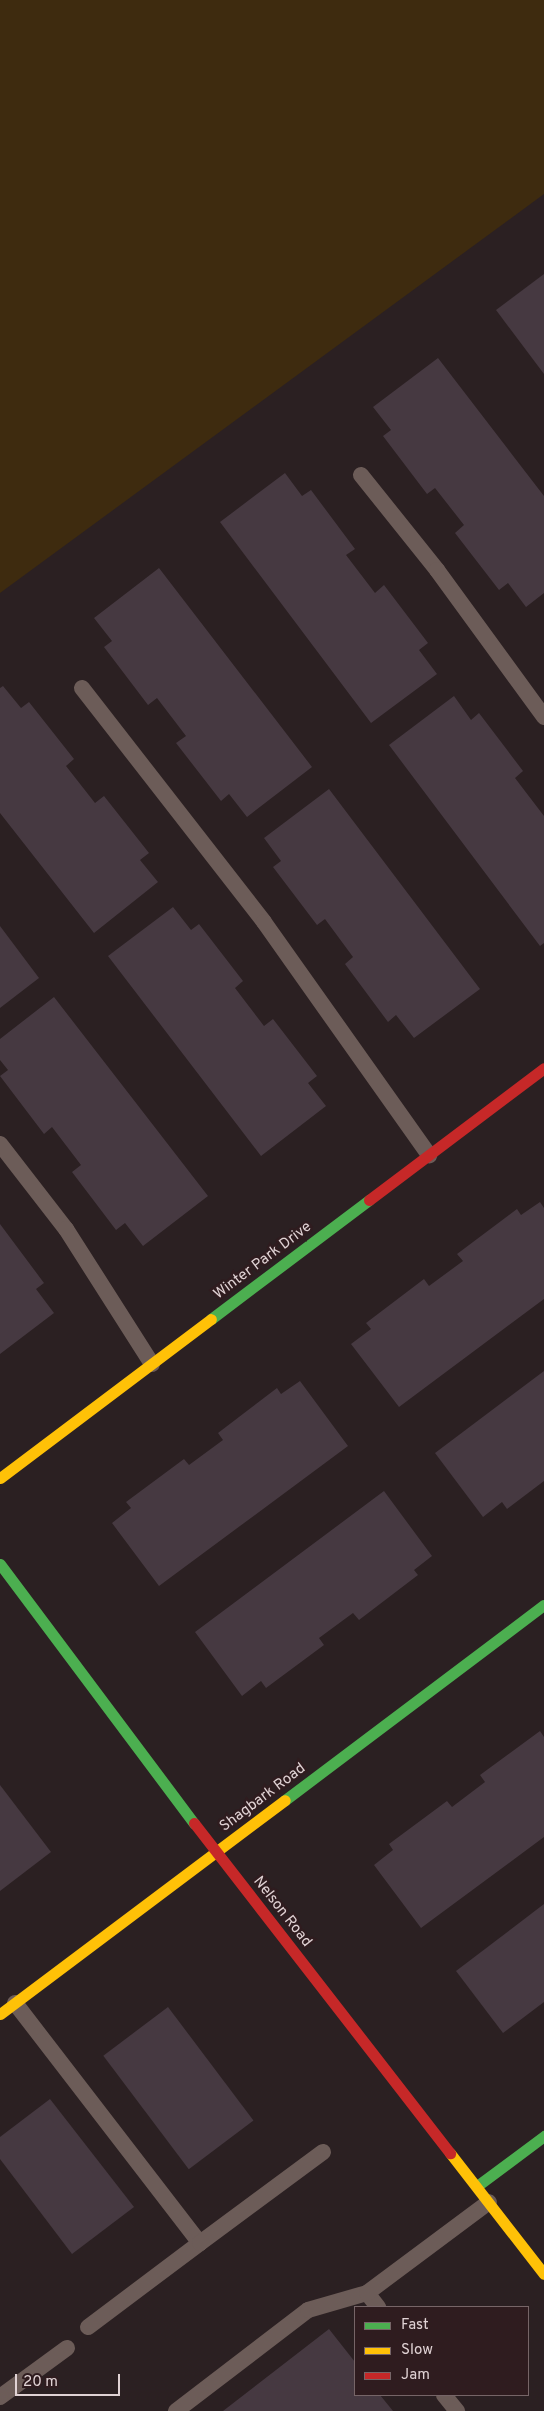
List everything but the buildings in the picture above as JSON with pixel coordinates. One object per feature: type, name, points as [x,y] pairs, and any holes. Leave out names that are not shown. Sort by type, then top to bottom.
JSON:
[{"type":"street","name":"Winter Park Drive","points":[[0,1478],[544,1068]]},
{"type":"street","name":"Nelson Road","points":[[0,1564],[216,1852],[544,2274]]},
{"type":"street","name":"Shagbark Road","points":[[0,2014],[544,1605]]},
{"type":"street","points":[[477,2186],[544,2136]]},
{"type":"lane","points":[[361,475],[437,570],[544,717]]},
{"type":"lane","points":[[82,688],[264,922],[428,1155]]},
{"type":"lane","points":[[0,1144],[66,1229],[152,1364]]},
{"type":"lane","points":[[15,2003],[200,2243]]},
{"type":"lane","points":[[88,2327],[323,2152]]},
{"type":"lane","points":[[176,2411],[308,2310],[367,2293],[489,2202]]},
{"type":"lane","points":[[367,2293],[377,2306]]},
{"type":"lane","points":[[0,2397],[67,2348]]},
{"type":"lane","points":[[445,2396],[456,2411]]},
{"type":"shaded area","points":[[0,0],[544,0],[544,194],[0,593]]},
{"type":"traffic: fast","points":[[211,1319],[369,1200]]},
{"type":"traffic: fast","points":[[0,1564],[194,1823]]},
{"type":"traffic: fast","points":[[285,1800],[544,1605]]},
{"type":"traffic: fast","points":[[477,2186],[544,2136]]},
{"type":"traffic: slow","points":[[0,1478],[211,1319]]},
{"type":"traffic: slow","points":[[0,2014],[285,1800]]},
{"type":"traffic: slow","points":[[450,2153],[544,2274]]},
{"type":"traffic: jam","points":[[369,1200],[544,1068]]},
{"type":"traffic: jam","points":[[194,1823],[450,2153]]}]
